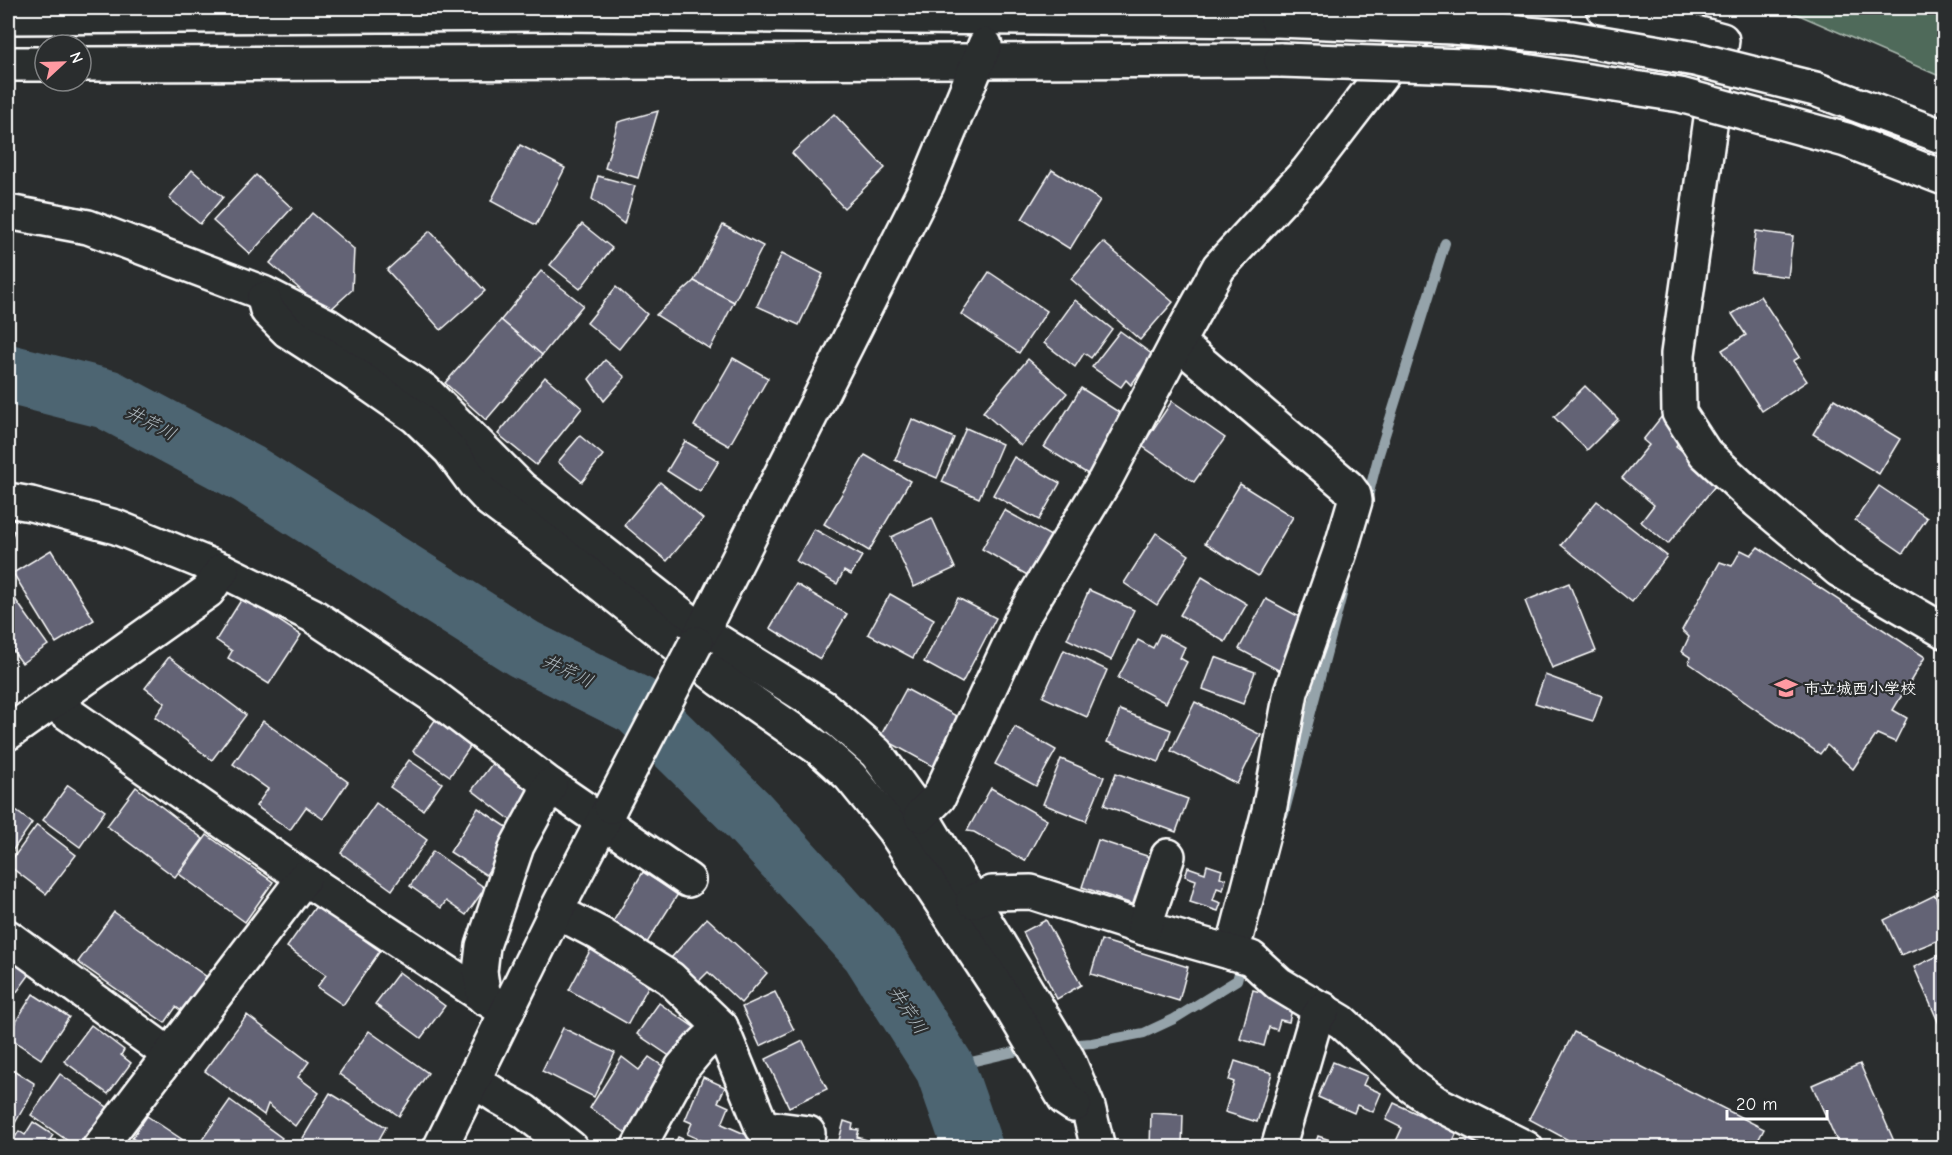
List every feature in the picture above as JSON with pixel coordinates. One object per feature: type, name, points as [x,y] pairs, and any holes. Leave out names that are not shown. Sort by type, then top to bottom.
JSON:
[{"type":"street","points":[[921,815],[939,797],[1022,618],[1105,480],[1219,267],[1307,172],[1433,8]]},
{"type":"street","points":[[1603,8],[1722,40],[1678,354],[1679,413],[1705,453],[1757,501],[1839,570],[1944,631]]},
{"type":"street","points":[[8,17],[999,12],[1452,27],[1561,37],[1695,59],[1815,89],[1944,137]]},
{"type":"street","points":[[440,1148],[474,1080],[496,1005],[556,910],[699,637],[927,185],[999,12]]},
{"type":"street","points":[[93,64],[1281,60],[1497,67],[1680,94],[1846,140],[1944,178]]},
{"type":"street","points":[[8,64],[33,64]]},
{"type":"street","points":[[8,212],[88,227],[263,293],[328,326],[425,391],[522,489],[699,637],[823,707],[876,753],[921,815],[1068,1059],[1088,1107],[1098,1148]]},
{"type":"street","points":[[263,293],[267,310],[288,331],[416,417],[450,450],[490,500],[572,561],[721,680],[821,750],[850,776],[899,839],[1010,1006],[1065,1099],[1073,1105],[1088,1107]]},
{"type":"street","points":[[1176,345],[1190,353],[1348,487],[1355,501],[1340,552],[1291,692],[1241,955]]},
{"type":"street","points":[[8,500],[116,527],[222,570],[312,615],[432,695],[550,785],[608,813],[688,880]]},
{"type":"street","points":[[8,733],[208,591],[222,570]]},
{"type":"street","points":[[52,703],[304,878],[496,1005]]},
{"type":"street","points":[[496,1005],[480,972],[483,946],[517,846],[550,785]]},
{"type":"street","points":[[1144,928],[1168,856]]},
{"type":"street","points":[[99,1148],[304,878]]},
{"type":"street","points":[[973,901],[992,893],[1031,892],[1144,928],[1241,955],[1279,984],[1342,1022],[1412,1086],[1436,1103],[1526,1148]]},
{"type":"street","points":[[556,910],[600,934],[670,978],[721,1027],[762,1127],[808,1132],[806,1148]]},
{"type":"street","points":[[8,937],[170,1055]]},
{"type":"street","points":[[1278,1148],[1315,1021],[1323,1010]]},
{"type":"street","points":[[638,1148],[682,1068],[721,1027]]},
{"type":"street","points":[[474,1080],[524,1112],[571,1148]]},
{"type":"green space","points":[[1783,8],[1944,8],[1944,78]]},
{"type":"building","points":[[658,111],[638,178],[605,168],[618,122]]},
{"type":"building","points":[[834,114],[885,168],[844,208],[792,153]]},
{"type":"building","points":[[520,145],[565,168],[536,225],[491,201]]},
{"type":"building","points":[[192,170],[223,197],[200,224],[169,198]]},
{"type":"building","points":[[1052,170],[1100,200],[1070,249],[1022,219]]},
{"type":"building","points":[[256,175],[292,208],[250,254],[213,221]]},
{"type":"building","points":[[598,176],[635,186],[624,224],[592,199]]},
{"type":"building","points":[[312,213],[354,249],[352,290],[330,310],[310,298],[270,263]]},
{"type":"building","points":[[582,224],[612,248],[580,289],[550,265]]},
{"type":"building","points":[[723,225],[763,246],[734,302],[694,281]]},
{"type":"building","points":[[430,231],[485,291],[441,330],[387,270]]},
{"type":"building","points":[[1756,231],[1793,236],[1788,277],[1751,272]]},
{"type":"building","points":[[1103,242],[1173,302],[1140,340],[1071,279]]},
{"type":"building","points":[[782,253],[823,274],[799,325],[757,306]]},
{"type":"building","points":[[541,271],[583,305],[542,355],[501,320]]},
{"type":"building","points":[[989,272],[1047,311],[1019,353],[961,314]]},
{"type":"building","points":[[694,281],[734,302],[710,349],[656,315]]},
{"type":"building","points":[[616,287],[647,314],[619,349],[587,323]]},
{"type":"building","points":[[1760,296],[1800,357],[1793,361],[1807,381],[1762,411],[1722,350],[1746,335],[1732,314]]},
{"type":"building","points":[[1075,300],[1112,329],[1091,358],[1084,353],[1075,367],[1044,343]]},
{"type":"building","points":[[501,320],[542,355],[486,420],[445,383]]},
{"type":"building","points":[[1120,331],[1153,355],[1131,385],[1126,380],[1121,387],[1092,367]]},
{"type":"building","points":[[733,358],[768,378],[729,446],[694,426]]},
{"type":"building","points":[[1028,359],[1067,393],[1021,446],[983,412]]},
{"type":"building","points":[[605,360],[625,377],[604,401],[589,379]]},
{"type":"building","points":[[545,377],[582,408],[536,465],[498,434]]},
{"type":"building","points":[[1585,386],[1618,419],[1587,450],[1554,417]]},
{"type":"building","points":[[1081,388],[1128,418],[1091,476],[1044,447]]},
{"type":"building","points":[[1834,399],[1900,439],[1879,474],[1813,434]]},
{"type":"building","points":[[1172,401],[1225,438],[1194,482],[1142,446]]},
{"type":"building","points":[[1662,416],[1685,435],[1676,446],[1719,481],[1668,544],[1641,522],[1654,505],[1622,478],[1649,445],[1643,440]]},
{"type":"building","points":[[912,419],[954,438],[937,478],[895,460]]},
{"type":"building","points":[[966,428],[1002,444],[979,498],[942,482]]},
{"type":"building","points":[[580,436],[603,455],[582,482],[558,462]]},
{"type":"building","points":[[685,441],[719,461],[700,492],[667,471]]},
{"type":"building","points":[[865,455],[910,481],[869,551],[824,524]]},
{"type":"building","points":[[1014,457],[1060,483],[1039,520],[993,495]]},
{"type":"building","points":[[660,482],[703,519],[667,561],[624,525]]},
{"type":"building","points":[[1240,484],[1293,517],[1258,576],[1205,543]]},
{"type":"building","points":[[1879,486],[1927,518],[1903,553],[1855,520]]},
{"type":"building","points":[[1597,501],[1667,556],[1632,602],[1561,545]]},
{"type":"building","points":[[1004,510],[1051,536],[1029,576],[982,549]]},
{"type":"building","points":[[932,518],[955,568],[914,587],[891,537]]},
{"type":"building","points":[[8,528],[14,531],[8,546]]},
{"type":"building","points":[[814,529],[862,556],[851,575],[844,571],[837,584],[796,561]]},
{"type":"building","points":[[1156,533],[1189,555],[1157,605],[1124,583]]},
{"type":"building","points":[[1758,547],[1925,657],[1893,710],[1907,718],[1895,742],[1877,734],[1853,769],[1827,745],[1820,754],[1689,663],[1690,657],[1682,652],[1689,637],[1682,630],[1720,562],[1732,566],[1741,550],[1751,555]]},
{"type":"building","points":[[51,550],[94,620],[56,643],[13,573]]},
{"type":"building","points":[[1202,577],[1247,604],[1225,642],[1180,615]]},
{"type":"building","points":[[1569,583],[1596,651],[1552,668],[1525,601]]},
{"type":"building","points":[[796,584],[847,614],[820,659],[770,628]]},
{"type":"building","points":[[1089,590],[1134,610],[1111,660],[1067,639]]},
{"type":"building","points":[[10,592],[48,645],[22,663],[8,644],[8,594]]},
{"type":"building","points":[[890,594],[934,619],[913,658],[868,634]]},
{"type":"building","points":[[243,597],[301,635],[269,684],[228,658],[232,651],[216,640]]},
{"type":"building","points":[[958,598],[996,618],[962,683],[924,662]]},
{"type":"building","points":[[1266,599],[1309,622],[1282,672],[1239,649]]},
{"type":"building","points":[[1160,634],[1185,647],[1180,658],[1187,662],[1166,703],[1118,678],[1138,640],[1153,648]]},
{"type":"building","points":[[1064,650],[1107,670],[1087,717],[1043,697]]},
{"type":"building","points":[[169,657],[246,715],[212,760],[155,717],[165,703],[145,688]]},
{"type":"building","points":[[1215,657],[1255,672],[1243,704],[1203,689]]},
{"type":"building","points":[[1545,675],[1602,696],[1593,721],[1535,703]]},
{"type":"building","points":[[906,689],[962,719],[936,768],[880,737]]},
{"type":"building","points":[[1195,702],[1261,735],[1237,784],[1171,751]]},
{"type":"building","points":[[1120,710],[1171,730],[1159,762],[1107,742]]},
{"type":"building","points":[[438,716],[474,741],[450,776],[413,751]]},
{"type":"building","points":[[263,721],[348,782],[323,819],[306,807],[290,830],[256,806],[268,789],[233,764]]},
{"type":"building","points":[[1015,727],[1056,750],[1036,786],[995,764]]},
{"type":"building","points":[[498,756],[538,787],[512,821],[472,790]]},
{"type":"building","points":[[1061,759],[1104,777],[1086,821],[1043,804]]},
{"type":"building","points":[[409,760],[442,783],[423,810],[390,787]]},
{"type":"building","points":[[1116,773],[1188,799],[1176,832],[1104,805]]},
{"type":"building","points":[[68,785],[105,811],[80,847],[43,820]]},
{"type":"building","points":[[136,787],[203,839],[175,877],[107,826]]},
{"type":"building","points":[[991,788],[1047,820],[1025,861],[974,832],[967,831]]},
{"type":"building","points":[[376,803],[427,840],[392,890],[341,853]]},
{"type":"building","points":[[8,805],[32,823],[8,857]]},
{"type":"building","points":[[478,808],[513,831],[486,875],[450,852]]},
{"type":"building","points":[[37,825],[76,855],[46,894],[8,865]]},
{"type":"building","points":[[207,835],[273,882],[245,922],[179,874]]},
{"type":"building","points":[[1098,840],[1153,858],[1138,906],[1082,887]]},
{"type":"building","points":[[433,851],[485,888],[466,915],[446,901],[441,908],[410,886]]},
{"type":"building","points":[[1207,865],[1222,870],[1220,877],[1226,879],[1223,890],[1217,888],[1213,900],[1221,903],[1218,911],[1190,902],[1196,880],[1185,876],[1188,867],[1205,873]]},
{"type":"building","points":[[643,872],[678,894],[645,946],[611,925]]},
{"type":"building","points":[[1935,895],[1944,920],[1944,938],[1901,955],[1884,920]]},
{"type":"building","points":[[316,906],[380,951],[343,1005],[317,987],[326,975],[287,947]]},
{"type":"building","points":[[114,912],[207,977],[183,1012],[176,1007],[165,1023],[78,962]]},
{"type":"building","points":[[707,918],[767,973],[741,1003],[708,972],[698,982],[671,958]]},
{"type":"building","points":[[1046,920],[1081,985],[1057,999],[1023,932]]},
{"type":"building","points":[[1101,940],[1188,967],[1179,1001],[1091,974]]},
{"type":"building","points":[[591,949],[651,981],[628,1024],[569,990]]},
{"type":"building","points":[[8,950],[33,970],[8,1004]]},
{"type":"building","points":[[1944,953],[1944,1035],[1914,967]]},
{"type":"building","points":[[399,972],[445,1006],[421,1038],[375,1004]]},
{"type":"building","points":[[1253,990],[1294,1001],[1289,1022],[1280,1020],[1277,1030],[1269,1027],[1264,1046],[1240,1039]]},
{"type":"building","points":[[775,992],[794,1030],[760,1046],[742,1007]]},
{"type":"building","points":[[33,994],[69,1017],[41,1059],[8,1037]]},
{"type":"building","points":[[659,1003],[698,1030],[677,1061],[637,1034]]},
{"type":"building","points":[[247,1015],[309,1062],[298,1077],[319,1093],[295,1126],[268,1104],[264,1115],[205,1071]]},
{"type":"building","points":[[91,1025],[124,1050],[121,1055],[131,1063],[108,1094],[64,1061]]},
{"type":"building","points":[[563,1028],[615,1053],[594,1097],[542,1071]]},
{"type":"building","points":[[369,1031],[428,1073],[399,1116],[339,1074]]},
{"type":"building","points":[[1574,1032],[1764,1129],[1754,1148],[1583,1148],[1529,1119]]},
{"type":"building","points":[[803,1041],[827,1089],[789,1107],[766,1059]]},
{"type":"building","points":[[622,1057],[639,1070],[649,1057],[670,1071],[627,1134],[590,1108]]},
{"type":"building","points":[[1235,1061],[1272,1073],[1257,1122],[1225,1112],[1234,1082],[1229,1080]]},
{"type":"building","points":[[1333,1062],[1367,1076],[1363,1085],[1381,1093],[1373,1112],[1357,1105],[1354,1113],[1318,1097]]},
{"type":"building","points":[[1860,1064],[1897,1148],[1840,1148],[1812,1085]]},
{"type":"building","points":[[15,1071],[34,1083],[32,1093],[15,1123],[8,1119],[8,1079],[10,1080]]},
{"type":"building","points":[[60,1074],[110,1109],[83,1148],[78,1148],[31,1115]]},
{"type":"building","points":[[703,1077],[725,1087],[718,1102],[729,1107],[722,1124],[754,1138],[750,1148],[719,1148],[687,1134],[692,1123],[685,1120]]},
{"type":"building","points":[[330,1093],[386,1127],[374,1148],[297,1148]]},
{"type":"building","points":[[230,1100],[282,1138],[276,1148],[204,1148],[199,1144]]},
{"type":"building","points":[[1394,1103],[1457,1132],[1450,1148],[1393,1148],[1402,1128],[1386,1120]]},
{"type":"building","points":[[1151,1113],[1183,1115],[1182,1148],[1150,1148]]},
{"type":"building","points":[[147,1116],[189,1144],[187,1148],[146,1148],[132,1138]]},
{"type":"building","points":[[844,1121],[853,1124],[852,1129],[859,1130],[857,1137],[867,1140],[865,1148],[837,1148]]},
{"type":"building","points":[[33,1122],[53,1135],[45,1148],[8,1148],[19,1131],[25,1135]]},
{"type":"building","points":[[1318,1136],[1348,1146],[1347,1148],[1314,1148]]},
{"type":"building","points":[[678,1137],[703,1148],[666,1148],[667,1144],[673,1147]]},
{"type":"building","points":[[1469,1138],[1490,1148],[1464,1148]]},
{"type":"building","points":[[1763,1139],[1779,1148],[1758,1148]]},
{"type":"building","points":[[1215,1145],[1247,1148],[1214,1148]]},
{"type":"waterway","points":[[1366,504],[1379,454],[1445,243]]},
{"type":"waterway","name":"井芹川","points":[[8,374],[107,399],[248,474],[524,649],[638,706],[745,812],[870,950],[945,1068],[973,1148]]},
{"type":"waterway","points":[[1284,814],[1343,591]]},
{"type":"waterway","points":[[1064,1045],[1092,1043],[1144,1033],[1174,1019],[1237,980],[1243,959]]},
{"type":"waterway","points":[[945,1068],[1031,1048]]},
{"type":"place","name":"市立城西小学校","points":[[1786,688]]}]
